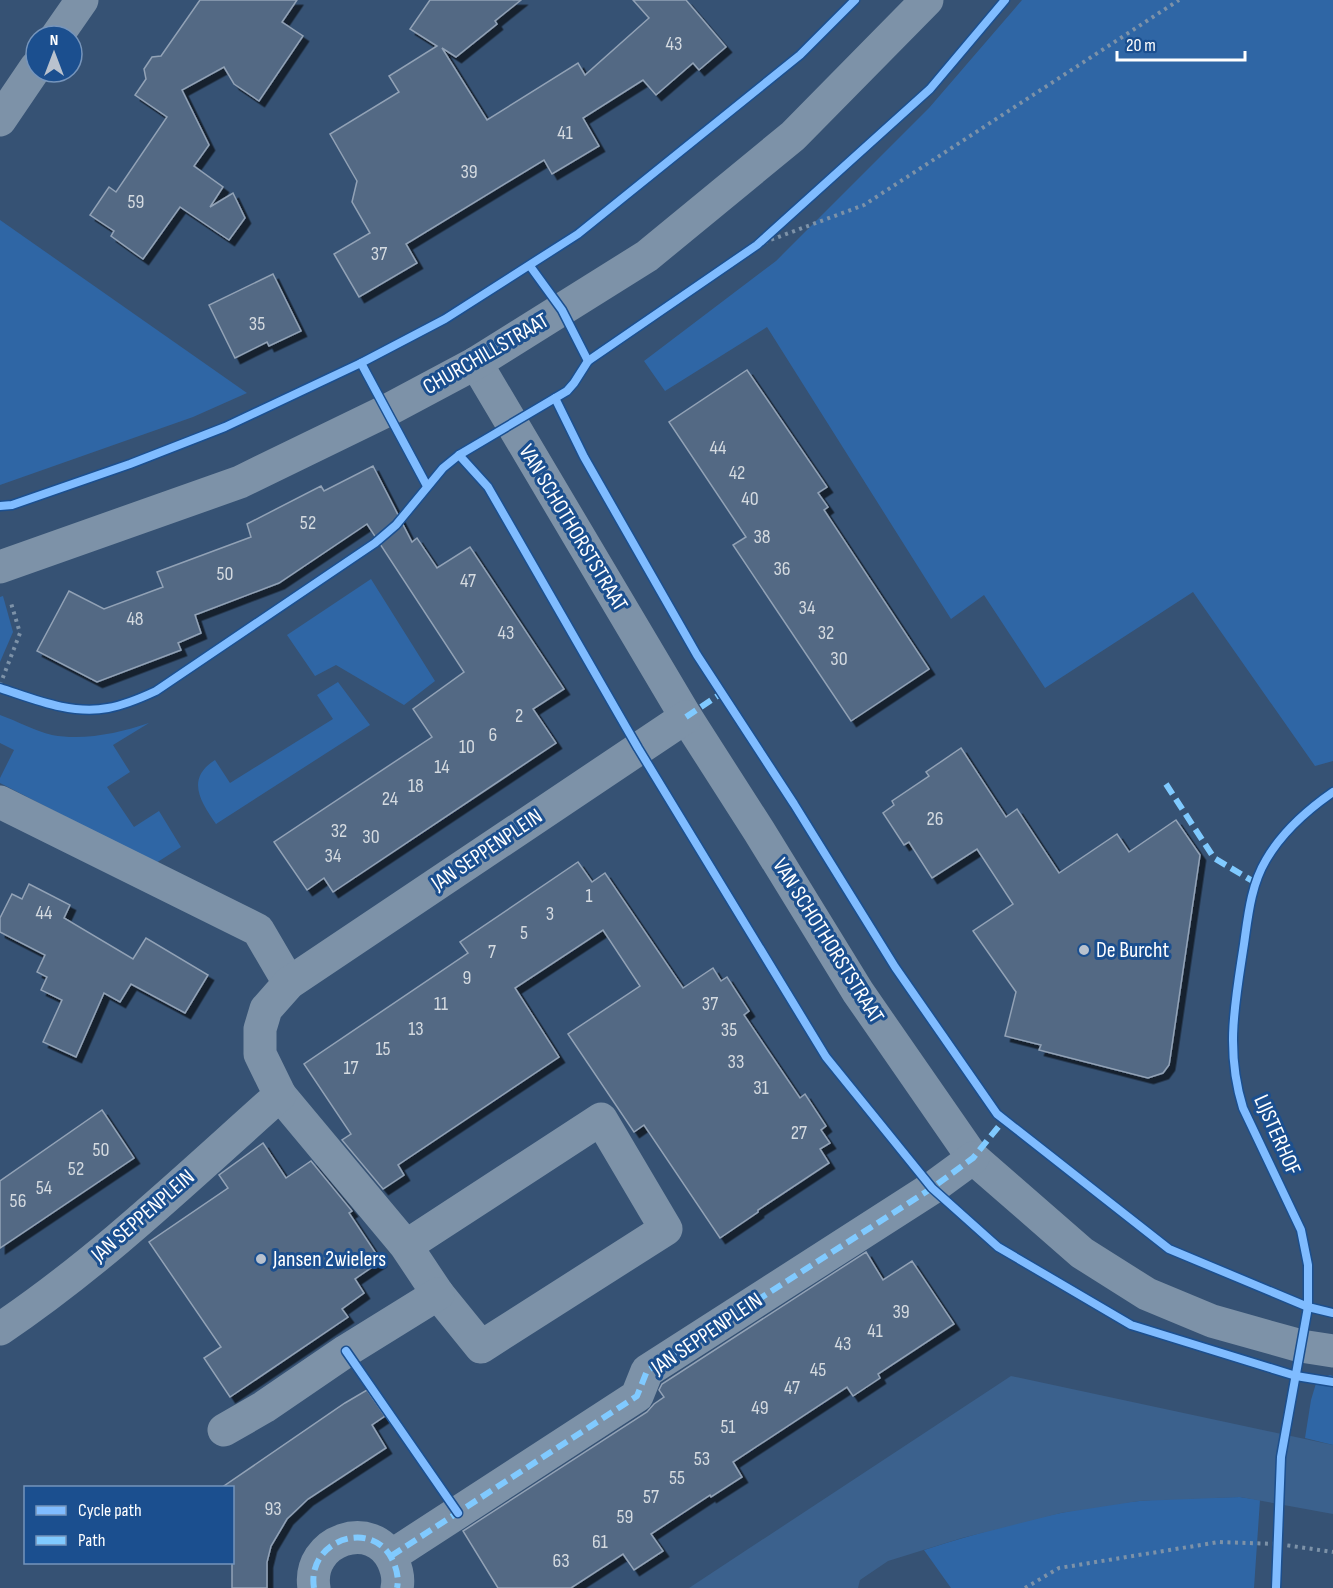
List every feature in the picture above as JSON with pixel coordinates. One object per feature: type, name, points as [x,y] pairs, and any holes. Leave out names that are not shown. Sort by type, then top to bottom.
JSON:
[{"type":"street","points":[[65,24],[82,0]]},
{"type":"street","name":"CHURCHILLSTRAAT","points":[[1,567],[240,482],[386,411],[476,363],[647,256],[794,136],[927,0]]},
{"type":"street","points":[[0,120],[24,84]]},
{"type":"street","name":"VAN SCHOTHORSTSTRAAT","points":[[476,363],[686,717],[858,992],[973,1158],[1082,1253],[1147,1294],[1212,1321],[1301,1346],[1333,1351]]},
{"type":"street","name":"JAN SEPPENPLEIN","points":[[406,1246],[601,1119],[666,1229],[481,1347],[438,1294],[406,1246],[280,1095],[260,1054],[261,1029],[266,1009],[289,983],[686,717]]},
{"type":"street","points":[[0,802],[258,930],[289,983]]},
{"type":"street","name":"JAN SEPPENPLEIN","points":[[0,1329],[41,1302],[96,1258],[280,1095]]},
{"type":"street","name":"JAN SEPPENPLEIN","points":[[391,1556],[637,1396],[647,1371],[932,1188],[973,1158]]},
{"type":"street","points":[[224,1430],[264,1407],[346,1351],[438,1294]]},
{"type":"street","points":[[314,1588],[315,1566],[321,1555],[331,1545],[343,1539],[356,1537],[381,1546],[391,1556],[397,1569],[397,1588]]},
{"type":"path","points":[[757,244],[864,205],[1179,0]]},
{"type":"path","points":[[748,251],[774,229]]},
{"type":"path","points":[[1,567],[20,633],[0,686],[10,691]]},
{"type":"path","points":[[1277,1555],[1278,1533]]},
{"type":"path","points":[[1025,1588],[1059,1568],[1219,1542],[1278,1544],[1333,1552]]},
{"type":"shaded area","points":[[1022,0],[1333,0],[1333,761],[1315,766],[1193,592],[1045,688],[984,595],[951,619],[767,327],[665,391],[644,361],[776,261],[929,108]]},
{"type":"shaded area","points":[[0,220],[247,393],[193,417],[0,485]]},
{"type":"shaded area","points":[[371,579],[435,681],[404,705],[336,665],[315,676],[287,635]]},
{"type":"shaded area","points":[[3,596],[13,632],[0,662],[0,597]]},
{"type":"shaded area","points":[[338,682],[370,725],[216,824],[205,807],[199,791],[200,775],[206,767],[215,760],[230,783],[333,719],[317,695]]},
{"type":"shaded area","points":[[0,715],[46,733],[64,737],[101,735],[149,723],[113,745],[130,772],[107,787],[134,827],[159,811],[181,847],[156,863],[0,783],[0,778],[14,750],[0,743]]},
{"type":"shaded area","points":[[1011,1376],[1333,1445],[1333,1514],[1240,1497],[1139,1501],[1061,1513],[962,1538],[888,1561],[860,1580],[858,1588],[689,1588]]},
{"type":"shaded area","points":[[1333,1376],[1333,1445],[1305,1438],[1311,1400],[1317,1380]]},
{"type":"shaded area","points":[[1240,1497],[1260,1500],[1254,1588],[951,1588],[924,1550],[1003,1527],[1112,1504],[1151,1500]]},
{"type":"building","points":[[200,0],[297,0],[282,22],[303,36],[259,101],[234,84],[224,67],[182,90],[209,145],[194,166],[223,187],[210,207],[233,193],[245,218],[229,240],[180,207],[143,259],[111,236],[114,231],[90,215],[109,187],[116,192],[167,117],[135,95],[146,79],[144,69],[152,57],[161,56]]},
{"type":"building","points":[[430,0],[521,0],[495,21],[497,24],[456,57],[442,48],[487,120],[578,63],[585,75],[649,18],[633,0],[686,0],[726,47],[699,70],[693,63],[656,95],[643,80],[583,118],[599,146],[552,174],[544,160],[406,244],[417,263],[359,297],[334,254],[370,233],[352,202],[357,181],[330,134],[399,92],[389,76],[437,46],[410,29]]},
{"type":"building","points":[[273,274],[301,331],[269,346],[267,342],[235,358],[209,305]]},
{"type":"building","points":[[747,370],[827,487],[818,493],[828,507],[824,510],[929,669],[851,721],[733,545],[746,537],[669,422]]},
{"type":"building","points":[[373,466],[412,542],[417,538],[437,568],[470,547],[564,689],[533,709],[556,743],[333,892],[324,878],[307,890],[274,842],[432,737],[413,709],[464,672],[367,524],[279,583],[195,615],[201,633],[178,643],[181,650],[97,682],[37,651],[69,591],[104,609],[163,587],[157,572],[251,537],[247,524],[321,486],[324,491]]},
{"type":"building","name":"De Burcht","points":[[961,748],[1006,817],[1017,809],[1059,873],[1117,834],[1129,852],[1176,820],[1200,855],[1169,1065],[1163,1073],[1148,1078],[1039,1050],[1041,1045],[1005,1036],[1016,992],[973,931],[1013,904],[977,849],[932,878],[909,842],[904,845],[883,813],[894,805],[892,801],[929,776],[926,772]]},
{"type":"building","points":[[578,862],[592,882],[605,873],[683,988],[713,968],[721,981],[727,977],[749,1011],[744,1015],[800,1098],[805,1094],[826,1126],[821,1130],[830,1143],[820,1149],[829,1163],[720,1238],[644,1125],[634,1132],[568,1034],[640,986],[603,930],[515,988],[559,1057],[398,1165],[404,1175],[383,1189],[342,1140],[351,1134],[304,1064],[468,953],[460,942]]},
{"type":"building","points":[[29,884],[70,905],[64,918],[133,959],[146,938],[208,975],[185,1013],[131,984],[120,1002],[104,993],[76,1057],[43,1042],[62,1000],[41,990],[47,977],[37,972],[45,955],[0,932],[0,918],[12,894],[22,899]]},
{"type":"building","points":[[102,1110],[134,1158],[0,1248],[0,1181]]},
{"type":"building","points":[[263,1143],[286,1178],[311,1161],[352,1211],[349,1213],[381,1261],[355,1279],[364,1293],[342,1309],[348,1317],[230,1397],[204,1358],[221,1347],[149,1242],[228,1188],[219,1175]]},
{"type":"building","points":[[866,1252],[883,1280],[912,1261],[954,1324],[878,1374],[880,1378],[853,1396],[847,1387],[733,1462],[742,1477],[651,1534],[663,1551],[634,1570],[623,1554],[571,1588],[498,1588],[463,1531],[647,1412],[664,1397],[659,1390],[662,1384]]},
{"type":"building","points":[[367,1390],[385,1416],[372,1425],[386,1448],[308,1499],[287,1519],[271,1546],[267,1562],[267,1588],[232,1588],[234,1486],[224,1486]]},
{"type":"marked path","points":[[686,717],[722,693]]},
{"type":"marked path","points":[[1166,784],[1214,858],[1256,883]]},
{"type":"marked path","points":[[391,1556],[637,1396],[647,1371],[932,1188],[973,1158],[1004,1120]]},
{"type":"marked path","points":[[314,1588],[314,1571],[320,1557],[330,1547],[343,1540],[357,1538],[371,1540],[384,1548],[396,1568],[397,1588]]},
{"type":"cycle path","points":[[0,506],[12,505],[130,464],[225,427],[361,363],[445,319],[578,234],[800,55],[855,0]]},
{"type":"cycle path","points":[[0,688],[67,708],[94,710],[133,701],[156,691],[375,543],[396,525],[443,468],[459,455],[567,391],[588,361],[757,245],[930,89],[1005,0]]},
{"type":"cycle path","points":[[530,266],[562,310],[588,361]]},
{"type":"cycle path","points":[[361,363],[427,486]]},
{"type":"cycle path","points":[[555,398],[584,457],[697,655],[794,804],[895,967],[997,1114],[1169,1249],[1308,1307],[1333,1313]]},
{"type":"cycle path","points":[[459,455],[488,487],[638,748],[826,1057],[932,1188],[998,1247],[1131,1325],[1296,1376],[1333,1382]]},
{"type":"cycle path","name":"LIJSTERHOF","points":[[1276,1588],[1281,1457],[1308,1307],[1308,1265],[1301,1230],[1243,1108],[1234,1066],[1233,1026],[1249,912],[1261,870],[1272,850],[1287,831],[1333,792]]},
{"type":"cycle path","points":[[346,1351],[458,1513]]},
{"type":"place","name":"De Burcht","points":[[1084,950]]},
{"type":"place","name":"Jansen 2wielers","points":[[261,1259]]}]
